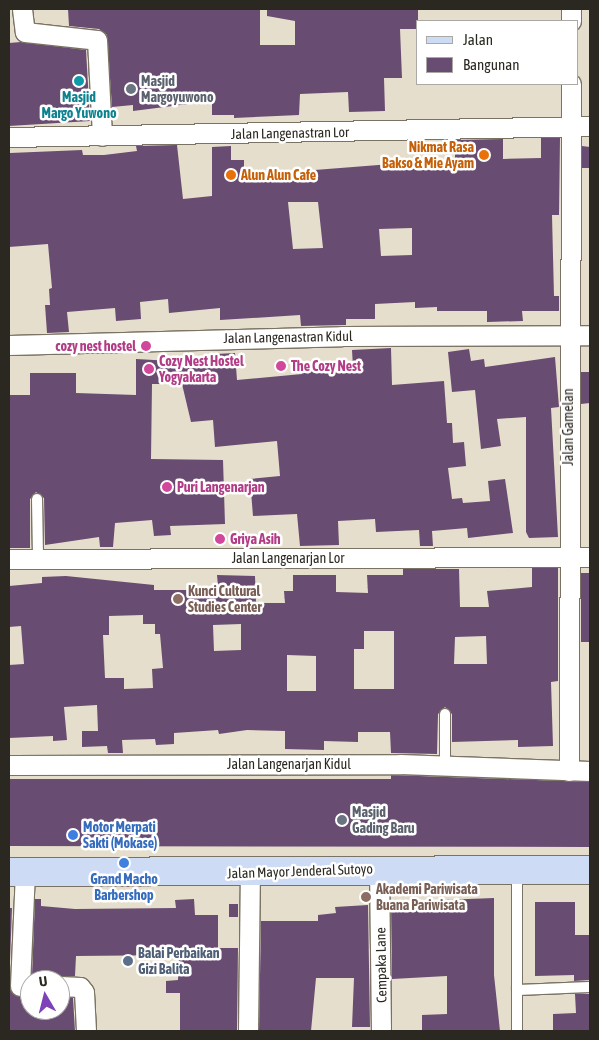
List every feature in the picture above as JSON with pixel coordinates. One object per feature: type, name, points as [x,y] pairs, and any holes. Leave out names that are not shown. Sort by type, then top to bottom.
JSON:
[{"type":"main road","name":"Jalan Mayor Jenderal Sutoyo","points":[[17,872],[250,873],[379,868],[590,870]]},
{"type":"street","points":[[22,9],[25,32],[96,40],[102,136]]},
{"type":"street","name":"Jalan Gamelan","points":[[569,771],[567,557],[568,336],[581,126],[572,85]]},
{"type":"street","name":"Jalan Langenastran Lor","points":[[9,137],[581,126]]},
{"type":"street","name":"Jalan Langenastran Kidul","points":[[9,345],[336,336],[590,335]]},
{"type":"street","name":"Jalan Langenarjan Lor","points":[[9,559],[590,557]]},
{"type":"street","name":"Jalan Langenarjan Kidul","points":[[9,765],[445,766],[590,771]]},
{"type":"street","name":"Cempaka Lane","points":[[379,868],[381,1031]]},
{"type":"street","points":[[17,872],[20,986]]},
{"type":"street","points":[[248,1031],[250,873]]},
{"type":"street","points":[[70,986],[80,987],[84,992],[86,1031]]},
{"type":"lane","points":[[36,499],[38,559]]},
{"type":"lane","points":[[445,714],[445,766]]},
{"type":"lane","points":[[517,869],[517,1031]]},
{"type":"lane","points":[[517,990],[590,987]]},
{"type":"building","points":[[68,9],[260,9],[260,45],[295,45],[295,21],[267,16],[267,9],[418,9],[416,29],[400,29],[402,78],[384,78],[385,111],[349,112],[348,92],[300,94],[299,115],[234,118],[234,115],[212,115],[212,101],[133,111],[133,105],[112,107],[107,35],[99,29],[69,26]]},
{"type":"building","points":[[21,42],[86,50],[90,121],[9,126],[9,43]]},
{"type":"building","points":[[541,138],[560,138],[559,215],[552,215],[554,296],[559,296],[559,311],[522,311],[523,321],[487,322],[487,311],[437,311],[437,307],[415,308],[415,302],[375,304],[375,319],[346,319],[346,325],[301,326],[300,315],[220,320],[220,308],[169,313],[168,299],[140,302],[141,319],[116,321],[115,308],[67,312],[69,332],[47,333],[45,305],[50,305],[49,289],[52,288],[48,244],[9,247],[10,153],[82,150],[83,155],[104,155],[137,151],[136,146],[177,145],[183,199],[212,196],[212,147],[231,146],[231,160],[244,160],[244,171],[302,171],[455,159],[455,140],[503,139],[503,159],[541,158]],"holes":[[[288,202],[318,202],[323,248],[293,249]],[[412,228],[412,255],[381,256],[379,229]]]},
{"type":"building","points":[[582,146],[590,147],[590,168],[582,168]]},
{"type":"building","points":[[391,348],[392,385],[444,381],[447,423],[452,423],[453,443],[464,442],[466,466],[448,468],[452,499],[462,498],[463,503],[490,501],[488,481],[505,479],[513,533],[468,538],[467,528],[432,531],[433,546],[420,546],[419,530],[376,532],[375,519],[338,521],[339,545],[300,546],[297,514],[253,516],[250,479],[280,476],[277,441],[215,447],[213,420],[191,422],[182,384],[152,384],[151,459],[223,460],[225,524],[170,526],[171,535],[154,536],[152,520],[115,523],[113,547],[100,547],[99,537],[45,545],[44,498],[36,492],[30,499],[30,548],[9,548],[9,395],[30,395],[30,373],[76,373],[76,393],[136,395],[136,359],[172,361],[172,364],[217,361],[216,354],[235,353],[237,380],[302,374],[301,365],[328,362],[329,368],[353,367],[352,350]]},
{"type":"building","points":[[469,349],[471,361],[484,359],[485,367],[555,357],[559,407],[551,408],[558,537],[529,538],[526,532],[526,417],[497,419],[501,446],[481,449],[475,390],[452,392],[448,352]]},
{"type":"building","points":[[581,372],[590,372],[590,403],[581,404]]},
{"type":"building","points":[[532,568],[558,568],[558,681],[551,682],[553,746],[518,747],[518,740],[452,742],[452,714],[445,707],[438,714],[437,754],[391,753],[390,732],[358,732],[358,742],[324,741],[324,750],[285,749],[285,731],[247,730],[219,734],[218,730],[174,733],[174,744],[156,745],[155,739],[122,740],[123,753],[108,753],[107,746],[82,747],[82,731],[98,731],[97,705],[64,707],[67,740],[53,741],[53,736],[9,738],[9,665],[24,664],[21,626],[9,627],[9,586],[42,583],[42,577],[66,576],[154,585],[154,590],[186,590],[218,586],[217,575],[255,576],[256,603],[285,603],[284,591],[293,591],[293,575],[336,575],[336,592],[368,593],[367,575],[403,575],[403,569],[459,569],[460,607],[489,607],[487,591],[532,587]],"holes":[[[143,615],[143,624],[155,624],[155,634],[160,634],[163,668],[152,669],[153,688],[124,689],[124,678],[105,678],[103,635],[109,635],[109,616]],[[241,624],[241,650],[214,651],[213,625]],[[364,631],[394,631],[394,689],[354,689],[354,649],[364,649]],[[486,636],[487,664],[454,664],[455,637]],[[287,655],[316,656],[316,691],[287,691]]]},
{"type":"building","points":[[581,573],[590,573],[590,642],[581,642]]},
{"type":"building","points":[[391,775],[590,782],[590,847],[9,846],[9,779],[391,779]]},
{"type":"building","points":[[494,898],[494,975],[500,1031],[422,1031],[422,1015],[447,1014],[447,976],[392,979],[391,902]]},
{"type":"building","points":[[35,899],[41,899],[41,906],[75,909],[176,908],[175,900],[194,899],[195,915],[218,915],[218,948],[238,948],[237,1031],[180,1031],[180,993],[166,993],[166,981],[178,980],[179,955],[76,956],[75,976],[70,976],[70,970],[32,970]]},
{"type":"building","points":[[535,902],[575,902],[575,935],[590,935],[590,980],[574,981],[574,975],[535,976]]},
{"type":"building","points":[[229,904],[238,904],[238,917],[229,917]]},
{"type":"building","points":[[368,905],[370,1027],[352,1027],[354,978],[316,978],[311,1031],[259,1031],[261,921],[318,921],[318,915],[336,913],[335,907]]},
{"type":"building","points":[[9,908],[12,908],[10,961],[9,960]]},
{"type":"building","points":[[9,988],[20,996],[20,1020],[70,1020],[70,998],[73,998],[75,1031],[9,1031]]},
{"type":"building","points":[[575,994],[590,994],[590,1031],[553,1031],[553,1014],[576,1013]]},
{"type":"place","name":"Masjid Margo Yuwono","points":[[79,81]]},
{"type":"place","name":"Masjid Margoyuwono","points":[[131,89]]},
{"type":"place","name":"Nikmat Rasa Bakso & Mie Ayam","points":[[484,155]]},
{"type":"place","name":"Alun Alun Cafe","points":[[231,175]]},
{"type":"place","name":"cozy nest hostel","points":[[146,346]]},
{"type":"place","name":"The Cozy Nest","points":[[281,366]]},
{"type":"place","name":"Cozy Nest Hostel Yogyakarta","points":[[149,369]]},
{"type":"place","name":"Puri Langenarjan","points":[[167,487]]},
{"type":"place","name":"Griya Asih","points":[[220,539]]},
{"type":"place","name":"Kunci Cultural Studies Center","points":[[178,599]]},
{"type":"place","name":"Masjid Gading Baru","points":[[342,820]]},
{"type":"place","name":"Motor Merpati Sakti (Mokase)","points":[[73,835]]},
{"type":"place","name":"Grand Macho Barbershop","points":[[124,863]]},
{"type":"place","name":"Akademi Pariwisata Buana Pariwisata","points":[[366,897]]},
{"type":"place","name":"Balai Perbaikan Gizi Balita","points":[[128,961]]}]
